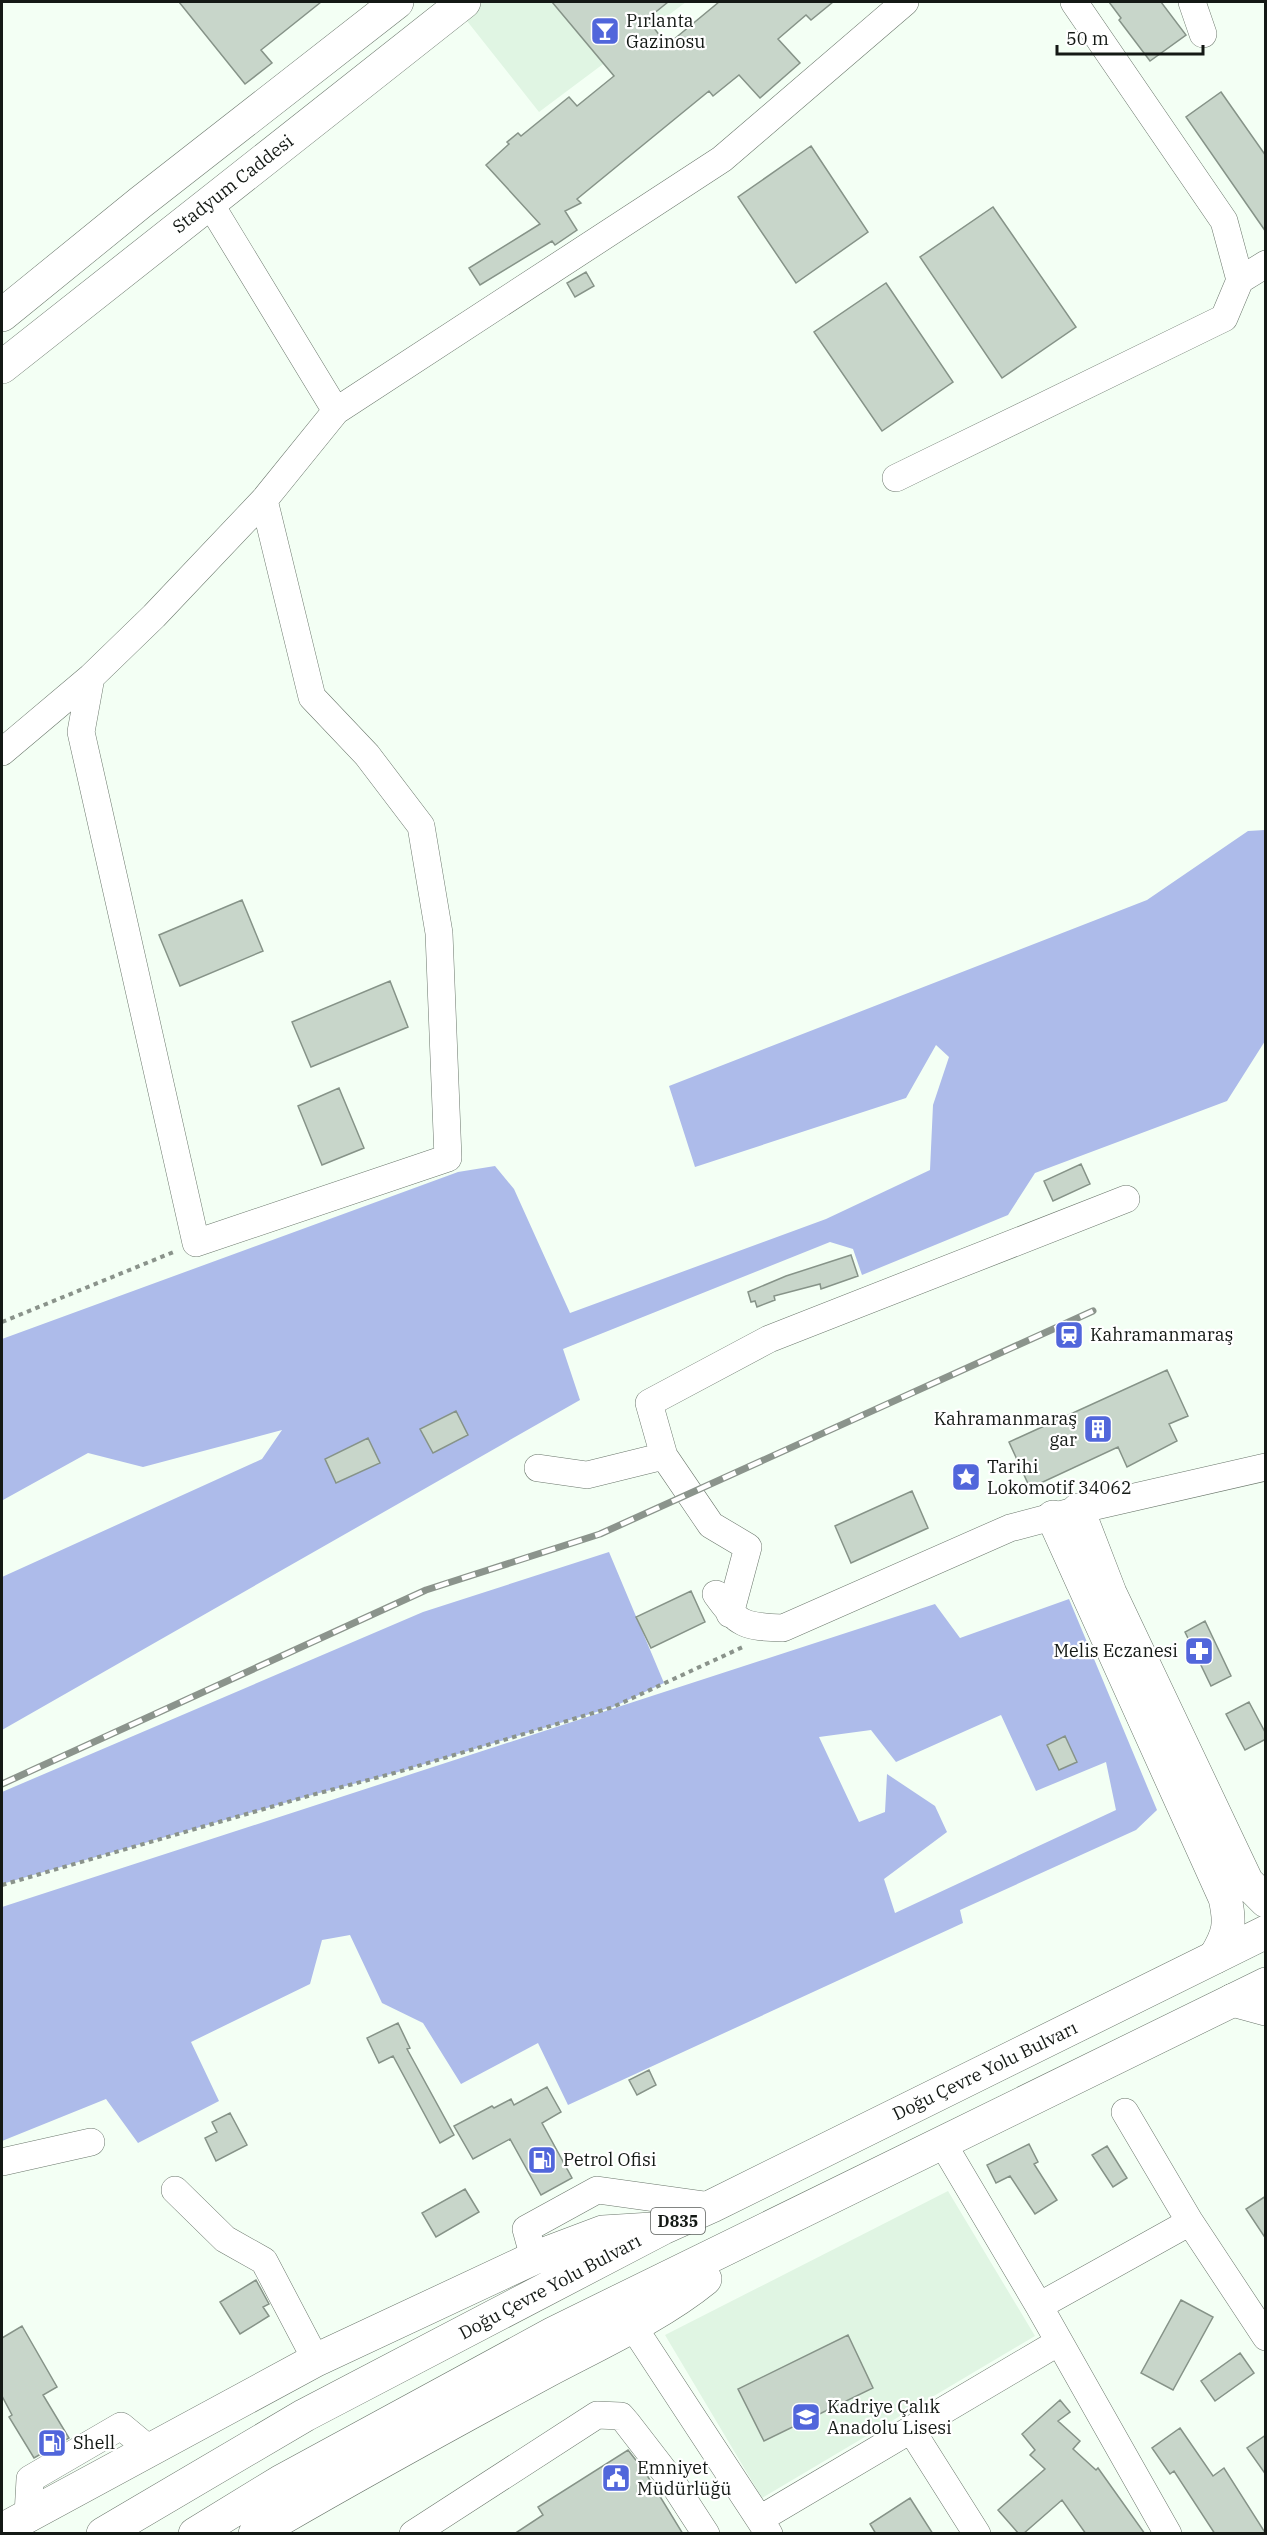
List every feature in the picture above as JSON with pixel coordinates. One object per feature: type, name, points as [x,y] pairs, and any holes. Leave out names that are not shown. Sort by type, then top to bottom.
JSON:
[{"type":"main road","points":[[2,315],[141,202],[397,2]]},
{"type":"main road","name":"Stadyum Caddesi","points":[[2,367],[464,2]]},
{"type":"main road","points":[[1065,1514],[1110,1593],[1247,1882],[1266,1901]]},
{"type":"main road","points":[[1065,1514],[1225,1898],[1230,1918],[1226,1939],[1215,1956]]},
{"type":"main road","name":"Doğu Çevre Yolu Bulvarı","points":[[103,2534],[305,2415],[663,2228],[712,2206],[1266,1932]]},
{"type":"main road","name":"D835","points":[[195,2534],[280,2482],[554,2333],[1266,1984]]},
{"type":"main road","points":[[1233,2000],[1266,2009]]},
{"type":"main road","points":[[15,2523],[316,2361],[534,2258],[603,2232],[663,2228]]},
{"type":"main road","points":[[255,2534],[338,2485],[632,2325],[694,2288],[718,2268],[736,2245]]},
{"type":"street","points":[[2,752],[92,677],[154,616],[264,500],[336,411],[722,159],[905,2]]},
{"type":"street","points":[[1074,2],[1224,221],[1240,280]]},
{"type":"street","points":[[1192,2],[1203,34]]},
{"type":"street","points":[[209,202],[336,411]]},
{"type":"street","points":[[896,478],[1224,318],[1240,280],[1266,264]]},
{"type":"street","points":[[92,677],[81,732],[196,1243],[448,1158],[440,933],[421,826],[368,755],[312,697],[264,500]]},
{"type":"street","points":[[1126,1199],[769,1339],[649,1403],[664,1456],[711,1525],[748,1547],[723,1604],[751,1627],[783,1628],[1010,1528],[1266,1467]]},
{"type":"street","points":[[538,1468],[587,1475],[664,1456]]},
{"type":"street","points":[[1125,2112],[1190,2222],[1266,2337]]},
{"type":"street","points":[[2,2162],[91,2142]]},
{"type":"street","points":[[943,2144],[1040,2306],[1168,2534]]},
{"type":"street","points":[[175,2190],[225,2240],[264,2261],[316,2361]]},
{"type":"street","points":[[534,2258],[526,2229],[597,2190],[712,2206]]},
{"type":"street","points":[[1040,2306],[1190,2222]]},
{"type":"street","points":[[632,2325],[764,2526],[912,2431],[1059,2342]]},
{"type":"street","points":[[413,2534],[597,2415],[621,2416],[671,2480],[706,2534]]},
{"type":"street","points":[[912,2431],[977,2534]]},
{"type":"path","points":[[2,1322],[196,1243]]},
{"type":"path","points":[[2,1885],[398,1772],[613,1707],[783,1628]]},
{"type":"shaded area","points":[[452,2],[686,2],[539,112]]},
{"type":"shaded area","points":[[1265,830],[1265,1041],[1227,1101],[1035,1173],[1008,1215],[862,1275],[853,1249],[830,1242],[563,1349],[580,1400],[2,1730],[2,1577],[262,1459],[282,1430],[143,1467],[88,1453],[3,1500],[2,1507],[2,1339],[458,1172],[495,1166],[514,1189],[570,1313],[826,1219],[930,1170],[933,1105],[949,1057],[936,1045],[906,1098],[695,1167],[669,1086],[1147,900],[1248,831]]},
{"type":"shaded area","points":[[609,1552],[664,1683],[613,1707],[398,1772],[2,1884],[2,1792],[423,1612]]},
{"type":"shaded area","points":[[1069,1599],[1157,1810],[1136,1830],[960,1910],[963,1923],[568,2105],[538,2043],[461,2084],[423,2023],[382,2003],[350,1935],[322,1940],[310,1984],[191,2042],[219,2101],[138,2143],[106,2099],[2,2141],[2,1907],[935,1604],[960,1638]],"holes":[[[1001,1715],[1036,1791],[1106,1762],[1116,1810],[895,1913],[884,1879],[947,1832],[935,1806],[887,1774],[885,1812],[859,1822],[819,1737],[871,1730],[896,1762]]]},
{"type":"shaded area","name":"Kadriye Çalık Anadolu Lisesi","points":[[948,2191],[1035,2336],[762,2498],[665,2335]]},
{"type":"building","points":[[179,2],[321,2],[261,50],[272,63],[245,84]]},
{"type":"building","points":[[552,2],[668,2],[647,19],[667,45],[719,2],[833,2],[811,20],[806,15],[778,39],[800,63],[760,98],[739,75],[713,96],[709,91],[577,199],[581,203],[565,211],[577,230],[555,245],[552,241],[480,285],[469,268],[540,224],[486,165],[509,144],[507,142],[518,133],[521,136],[569,97],[577,106],[614,76]]},
{"type":"building","points":[[1109,2],[1161,2],[1186,35],[1150,61],[1119,20],[1121,18]]},
{"type":"building","points":[[1221,92],[1266,156],[1266,232],[1186,117]]},
{"type":"building","points":[[811,146],[868,232],[796,283],[738,197]]},
{"type":"building","points":[[993,207],[1076,327],[1002,378],[920,257]]},
{"type":"building","points":[[586,272],[594,286],[575,297],[567,283]]},
{"type":"building","points":[[886,283],[953,382],[882,431],[814,332]]},
{"type":"building","points":[[242,900],[263,951],[180,986],[159,935]]},
{"type":"building","points":[[390,981],[408,1027],[311,1067],[292,1022]]},
{"type":"building","points":[[339,1088],[364,1148],[322,1165],[298,1106]]},
{"type":"building","points":[[1081,1164],[1090,1184],[1053,1201],[1044,1181]]},
{"type":"building","points":[[851,1255],[858,1276],[821,1289],[820,1284],[774,1296],[775,1300],[757,1307],[755,1301],[751,1302],[748,1292],[786,1276]]},
{"type":"building","name":"Kahramanmaraş gar","points":[[1167,1370],[1188,1416],[1169,1424],[1177,1441],[1127,1467],[1118,1447],[1030,1488],[1009,1442]]},
{"type":"building","points":[[456,1411],[468,1435],[433,1453],[420,1429]]},
{"type":"building","points":[[368,1438],[380,1463],[336,1483],[325,1459]]},
{"type":"building","points":[[912,1491],[928,1528],[851,1563],[835,1526]]},
{"type":"building","points":[[691,1591],[705,1622],[651,1648],[636,1617]]},
{"type":"building","points":[[1205,1621],[1231,1676],[1211,1686],[1185,1632]]},
{"type":"building","points":[[1249,1702],[1266,1734],[1266,1739],[1245,1750],[1226,1714]]},
{"type":"building","points":[[1065,1736],[1077,1762],[1059,1770],[1047,1745]]},
{"type":"building","points":[[398,2023],[410,2048],[407,2049],[454,2135],[440,2143],[393,2056],[379,2063],[367,2038]]},
{"type":"building","points":[[649,2070],[656,2085],[637,2095],[629,2080]]},
{"type":"building","points":[[547,2087],[561,2112],[542,2123],[572,2178],[541,2195],[510,2139],[473,2159],[454,2126],[492,2106],[494,2108],[511,2099],[514,2105]]},
{"type":"building","points":[[230,2113],[247,2145],[216,2161],[205,2138],[217,2132],[212,2122]]},
{"type":"building","points":[[1029,2144],[1038,2162],[1034,2164],[1057,2200],[1035,2214],[1010,2176],[996,2183],[987,2165]]},
{"type":"building","points":[[1107,2146],[1127,2178],[1113,2187],[1092,2155]]},
{"type":"building","points":[[465,2189],[479,2212],[436,2237],[422,2213]]},
{"type":"building","points":[[1266,2196],[1266,2239],[1246,2209]]},
{"type":"building","points":[[256,2280],[269,2304],[263,2307],[269,2316],[240,2334],[220,2302]]},
{"type":"building","points":[[1181,2300],[1213,2317],[1173,2390],[1141,2373]]},
{"type":"building","points":[[22,2326],[57,2387],[43,2395],[69,2438],[34,2458],[9,2417],[12,2415],[2,2396],[2,2338]]},
{"type":"building","points":[[848,2335],[873,2388],[764,2441],[738,2389]]},
{"type":"building","points":[[1240,2353],[1254,2373],[1215,2401],[1201,2381]]},
{"type":"building","points":[[1060,2400],[1070,2412],[1058,2421],[1080,2441],[1073,2449],[1096,2470],[1098,2468],[1145,2534],[1086,2534],[1062,2500],[1023,2534],[1019,2534],[998,2510],[1045,2469],[1030,2455],[1035,2450],[1022,2434]]},
{"type":"building","points":[[1180,2428],[1213,2476],[1224,2468],[1266,2534],[1215,2534],[1174,2471],[1170,2474],[1152,2448]]},
{"type":"building","points":[[1266,2435],[1266,2475],[1247,2448]]},
{"type":"building","name":"Emniyet Müdürlüğü","points":[[628,2450],[645,2472],[683,2534],[514,2534],[543,2515],[538,2507]]},
{"type":"building","points":[[910,2498],[933,2534],[876,2534],[870,2524]]},
{"type":"railway","points":[[2,1784],[426,1590],[600,1534],[1093,1311]]},
{"type":"place","name":"Pırlanta Gazinosu","points":[[605,31]]},
{"type":"place","name":"Kahramanmaraş","points":[[1069,1335]]},
{"type":"place","name":"Kahramanmaraş gar","points":[[1098,1429]]},
{"type":"place","name":"Tarihi Lokomotif 34062","points":[[966,1477]]},
{"type":"place","name":"Melis Eczanesi","points":[[1199,1651]]},
{"type":"place","name":"Petrol Ofisi","points":[[542,2160]]},
{"type":"place","name":"Kadriye Çalık Anadolu Lisesi","points":[[806,2417]]},
{"type":"place","name":"Shell","points":[[52,2443]]},
{"type":"place","name":"Emniyet Müdürlüğü","points":[[616,2478]]}]
